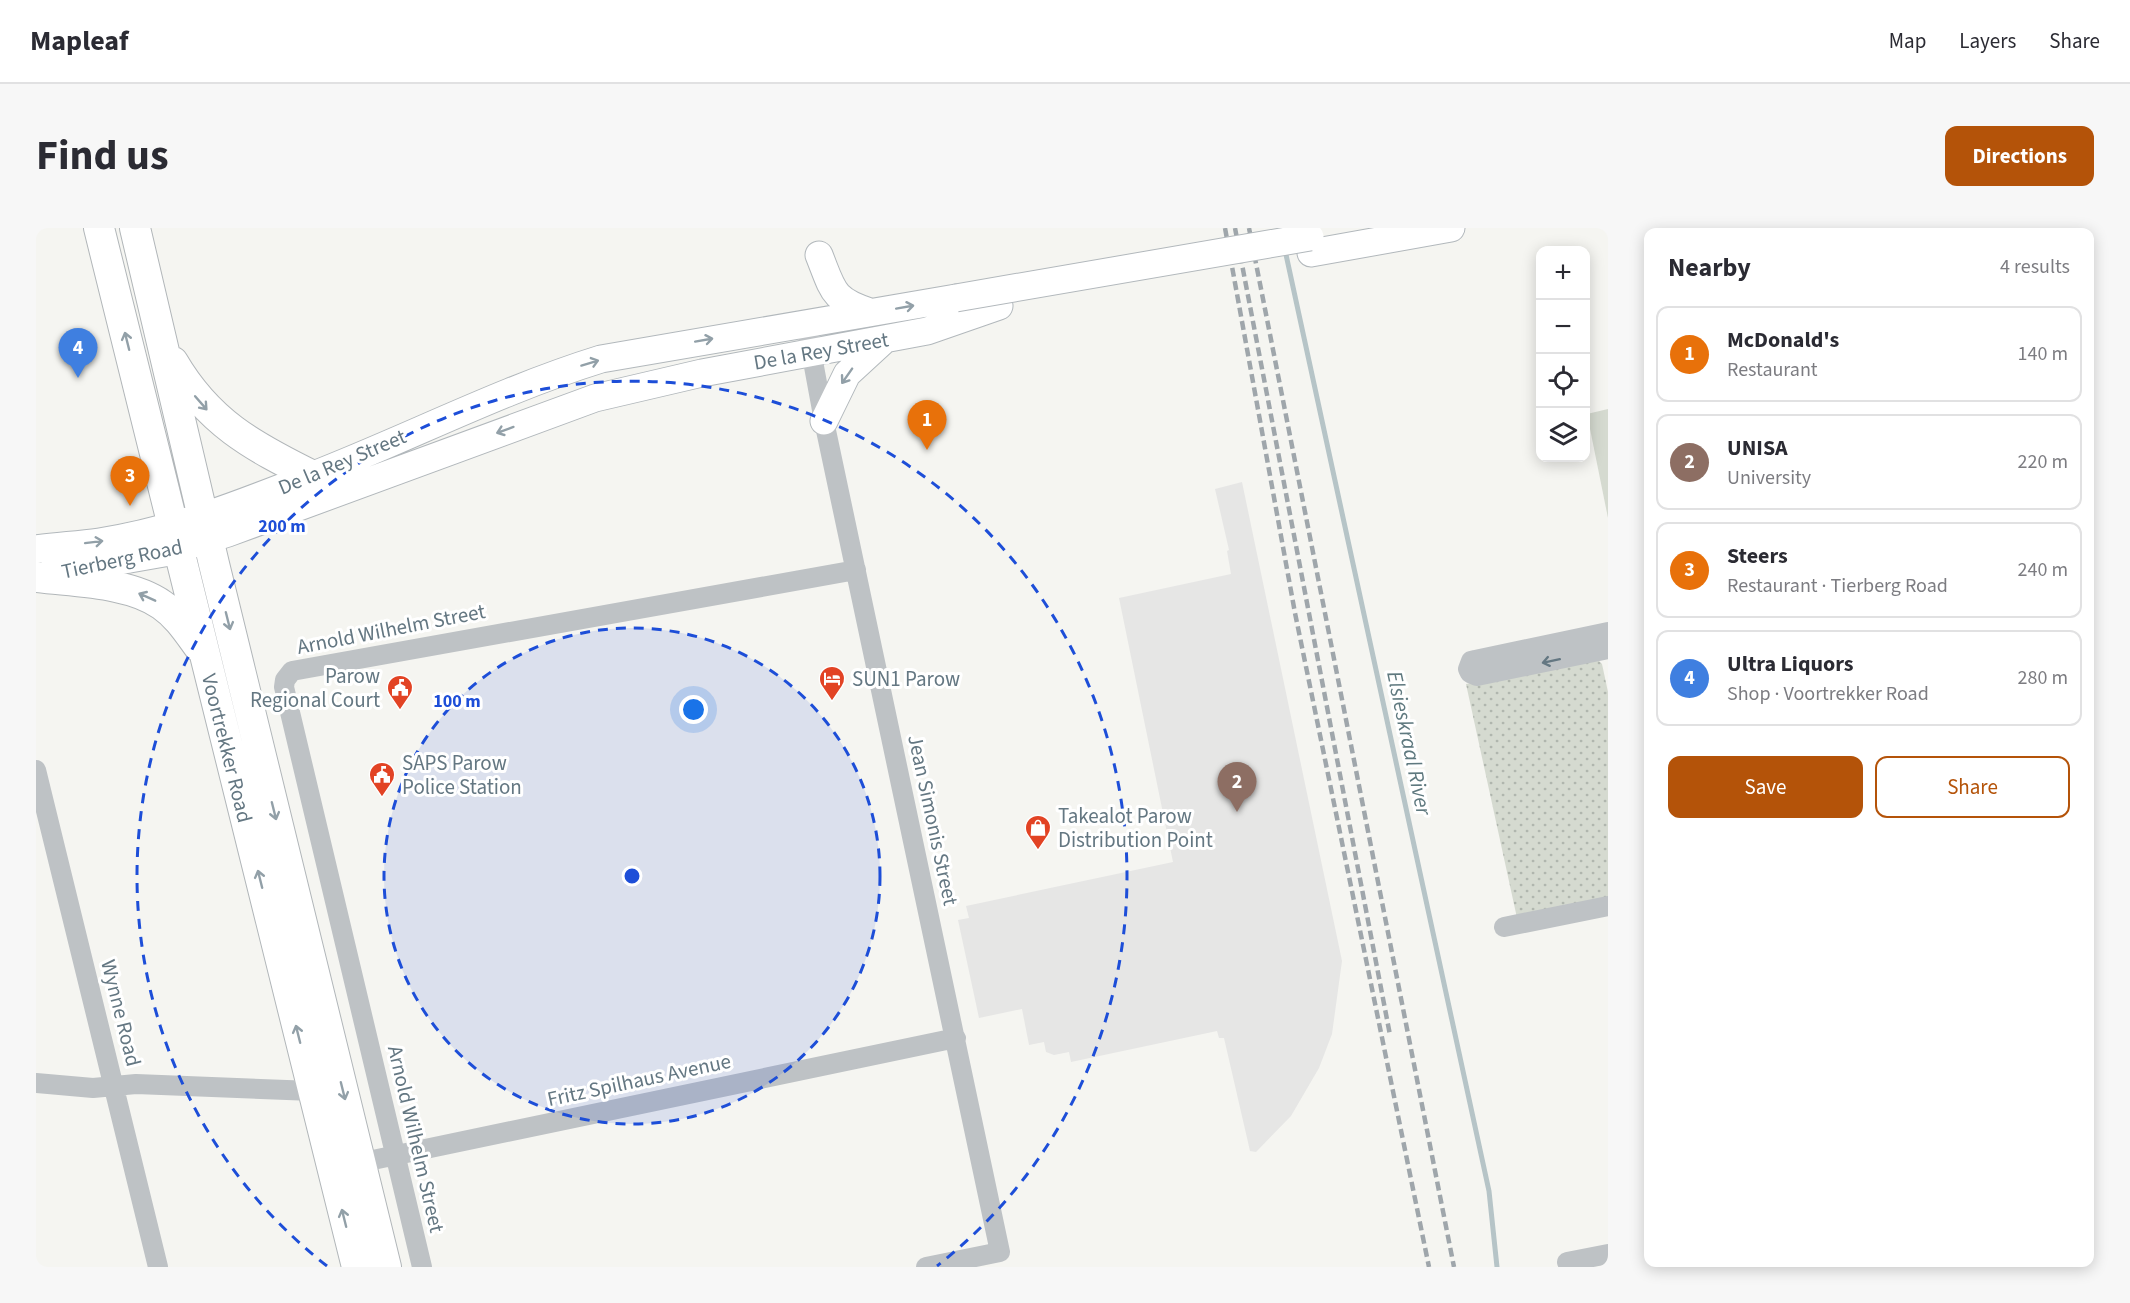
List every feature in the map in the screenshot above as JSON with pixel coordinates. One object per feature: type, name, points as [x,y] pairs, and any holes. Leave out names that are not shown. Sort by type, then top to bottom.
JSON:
[{"type":"main road","name":"Voortrekker Road","points":[[99,228],[313,1091],[346,1165],[386,1267]]},
{"type":"main road","name":"Voortrekker Road","points":[[135,228],[205,528],[346,1165],[357,1267]]},
{"type":"main road","name":"De la Rey Street","points":[[205,528],[595,398],[702,373],[927,331],[999,306],[1310,245],[1361,228]]},
{"type":"main road","name":"De la Rey Street","points":[[205,528],[313,476],[499,395],[552,374],[601,359],[956,298],[1310,245],[1451,228]]},
{"type":"main road","points":[[819,255],[832,286],[841,300],[870,312]]},
{"type":"main road","points":[[159,336],[183,378],[212,414],[252,444],[313,476]]},
{"type":"main road","points":[[824,421],[847,374],[884,340]]},
{"type":"main road","points":[[499,395],[510,402],[535,403],[619,376],[660,370],[702,373]]},
{"type":"main road","name":"Tierberg Road","points":[[36,549],[176,536],[205,528]]},
{"type":"main road","name":"Tierberg Road","points":[[36,576],[155,555],[176,536]]},
{"type":"main road","points":[[36,576],[95,584],[148,597],[164,606],[178,619],[203,652]]},
{"type":"street","name":"Jean Simonis Street","points":[[806,323],[824,421],[1000,1251],[926,1267]]},
{"type":"street","name":"Arnold Wilhelm Street","points":[[422,1267],[284,687],[288,675],[292,671],[373,656],[856,570]]},
{"type":"street","points":[[1606,646],[1478,676],[1470,673],[1468,669],[1475,660],[1606,646]]},
{"type":"street","name":"Wynne Road","points":[[36,770],[158,1267]]},
{"type":"street","points":[[1504,927],[1608,906]]},
{"type":"street","name":"Fritz Spilhaus Avenue","points":[[346,1165],[956,1038]]},
{"type":"street","points":[[36,1083],[93,1088],[136,1084],[313,1091]]},
{"type":"street","points":[[1567,1262],[1608,1254]]},
{"type":"shaded area","points":[[1608,409],[1608,518],[1590,429],[1590,413]]},
{"type":"shaded area","points":[[1242,482],[1342,961],[1332,1034],[1319,1068],[1291,1116],[1256,1152],[1250,1151],[1224,1038],[1219,1038],[1217,1031],[1071,1062],[1069,1052],[1054,1055],[1046,1052],[1044,1042],[1029,1045],[1022,1009],[979,1018],[958,920],[969,918],[966,906],[1173,862],[1119,598],[1231,574],[1227,551],[1229,550],[1215,489]]},
{"type":"shaded area","points":[[1590,658],[1597,659],[1602,664],[1608,692],[1608,899],[1517,918],[1466,684]]},
{"type":"waterway","name":"Elsieskraal River","points":[[1285,250],[1489,1191],[1497,1267]]},
{"type":"railway","points":[[1225,228],[1295,613],[1429,1267]]},
{"type":"railway","points":[[1235,228],[1390,1035]]},
{"type":"railway","points":[[1249,228],[1454,1267]]},
{"type":"place","name":"Ultra Liquors","points":[[78,378]]},
{"type":"place","name":"McDonald's","points":[[927,450]]},
{"type":"place","name":"Steers","points":[[130,506]]},
{"type":"place","name":"SUN1 Parow","points":[[832,702]]},
{"type":"place","name":"Parow Regional Court","points":[[400,711]]},
{"type":"place","name":"SAPS Parow Police Station","points":[[382,798]]},
{"type":"place","name":"UNISA","points":[[1237,812]]},
{"type":"place","name":"Takealot Parow Distribution Point","points":[[1038,851]]}]
